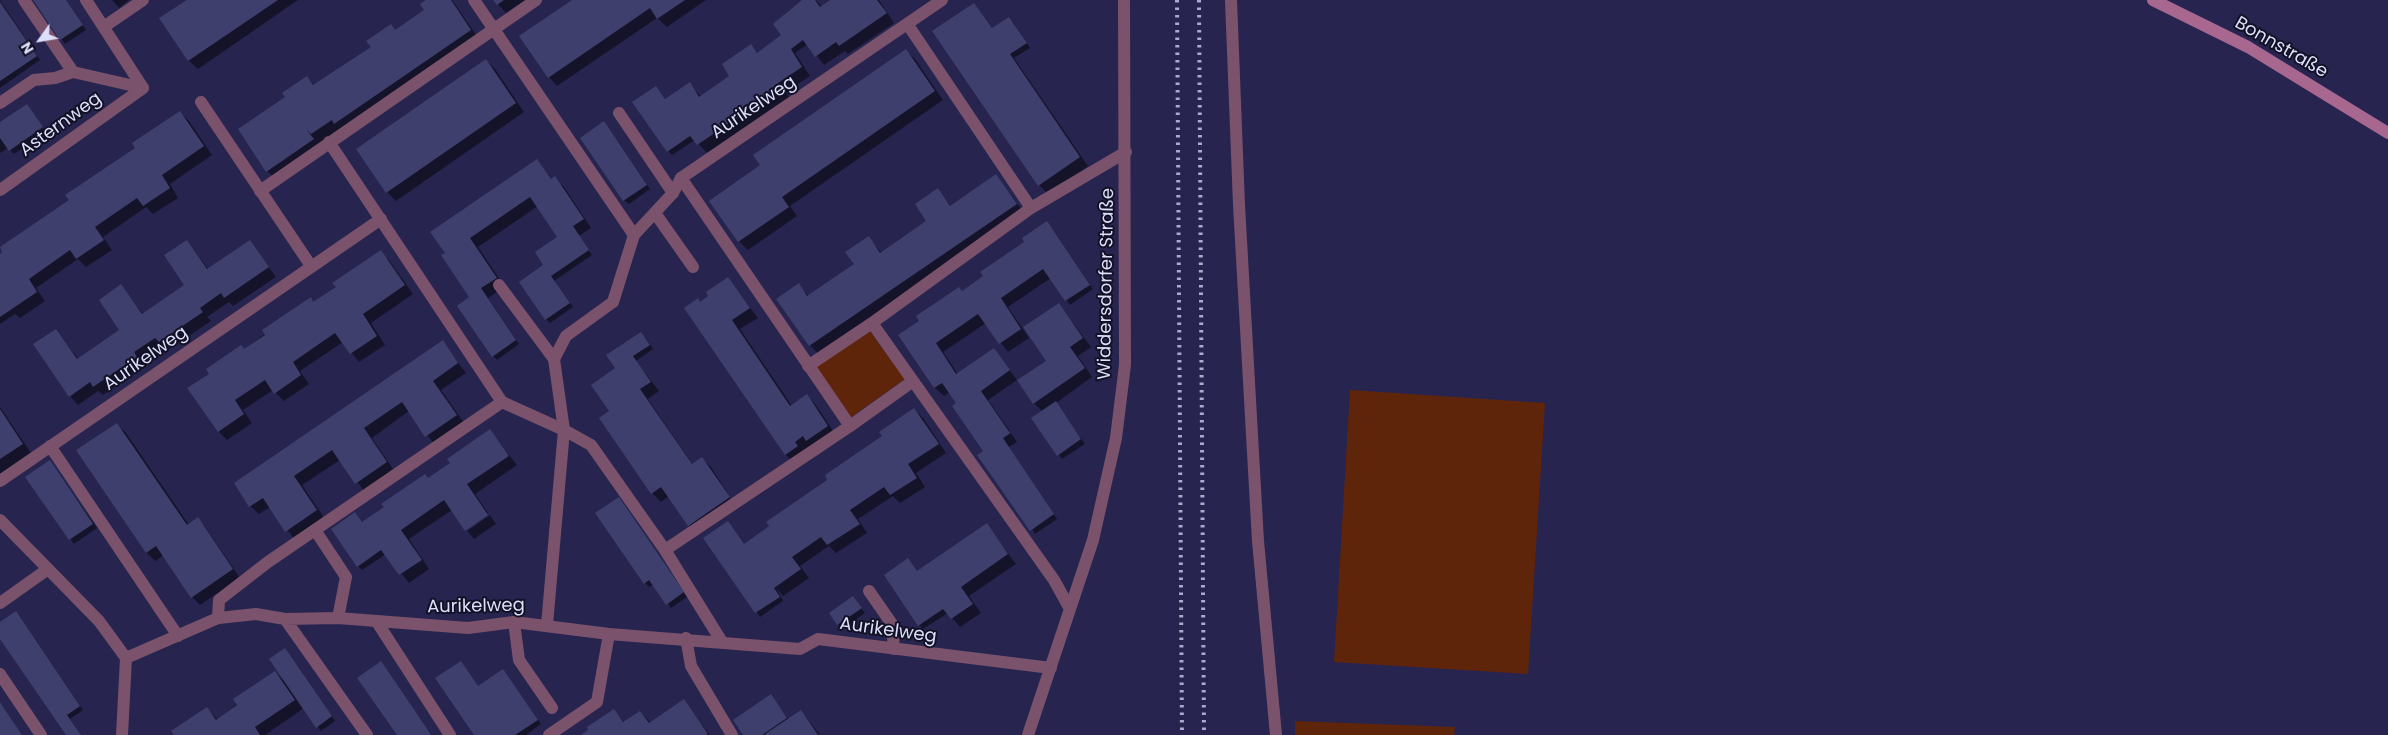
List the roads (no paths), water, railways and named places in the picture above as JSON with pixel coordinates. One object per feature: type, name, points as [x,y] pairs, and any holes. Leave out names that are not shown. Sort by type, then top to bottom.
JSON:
[{"type":"main road","name":"Bonnstraße","points":[[2152,0],[2248,47],[2388,133]]},
{"type":"street","points":[[24,0],[73,72]]},
{"type":"street","points":[[86,0],[142,88]]},
{"type":"street","points":[[104,26],[143,0]]},
{"type":"street","points":[[474,0],[634,235]]},
{"type":"street","points":[[260,191],[536,0]]},
{"type":"street","name":"Aurikelweg","points":[[547,625],[564,430],[554,359],[566,336],[612,302],[634,235],[673,193],[681,178],[942,0]]},
{"type":"street","name":"Widdersdorfer Straße","points":[[1028,735],[1093,540],[1114,447],[1125,366],[1126,152],[1124,0]]},
{"type":"street","points":[[1231,0],[1239,205],[1258,541],[1276,735]]},
{"type":"street","points":[[908,25],[1031,208]]},
{"type":"street","points":[[0,103],[34,80],[55,78],[73,72],[142,88]]},
{"type":"street","name":"Asternweg","points":[[0,190],[142,88]]},
{"type":"street","points":[[201,102],[311,266]]},
{"type":"street","points":[[619,114],[673,193]]},
{"type":"street","points":[[329,142],[502,402],[564,430],[591,445],[665,550],[722,642]]},
{"type":"street","points":[[808,366],[872,323],[1031,208],[1126,152]]},
{"type":"street","points":[[681,178],[850,426]]},
{"type":"street","points":[[655,213],[693,267]]},
{"type":"street","name":"Aurikelweg","points":[[0,481],[381,219]]},
{"type":"street","points":[[498,285],[554,359]]},
{"type":"street","points":[[872,323],[1054,580],[1070,608]]},
{"type":"street","points":[[665,550],[850,426],[913,381]]},
{"type":"street","points":[[218,618],[220,600],[315,530],[502,402]]},
{"type":"street","points":[[50,446],[178,636]]},
{"type":"street","points":[[0,520],[99,622],[126,658],[122,735]]},
{"type":"street","points":[[315,530],[346,577],[338,618]]},
{"type":"street","points":[[0,602],[48,569]]},
{"type":"street","points":[[869,591],[892,624],[894,649]]},
{"type":"street","name":"Aurikelweg","points":[[126,658],[218,618],[256,614],[285,619],[338,618],[468,628],[514,622],[609,634],[686,638],[800,649],[818,639],[1051,668]]},
{"type":"street","points":[[285,619],[366,735]]},
{"type":"street","points":[[377,622],[450,735]]},
{"type":"street","points":[[514,622],[518,660],[552,708]]},
{"type":"street","points":[[549,735],[597,702],[609,634]]},
{"type":"street","points":[[686,638],[691,666],[729,734]]},
{"type":"street","points":[[0,674],[41,735]]},
{"type":"railway","points":[[1177,0],[1182,735]]},
{"type":"railway","points":[[1199,0],[1204,735]]}]
